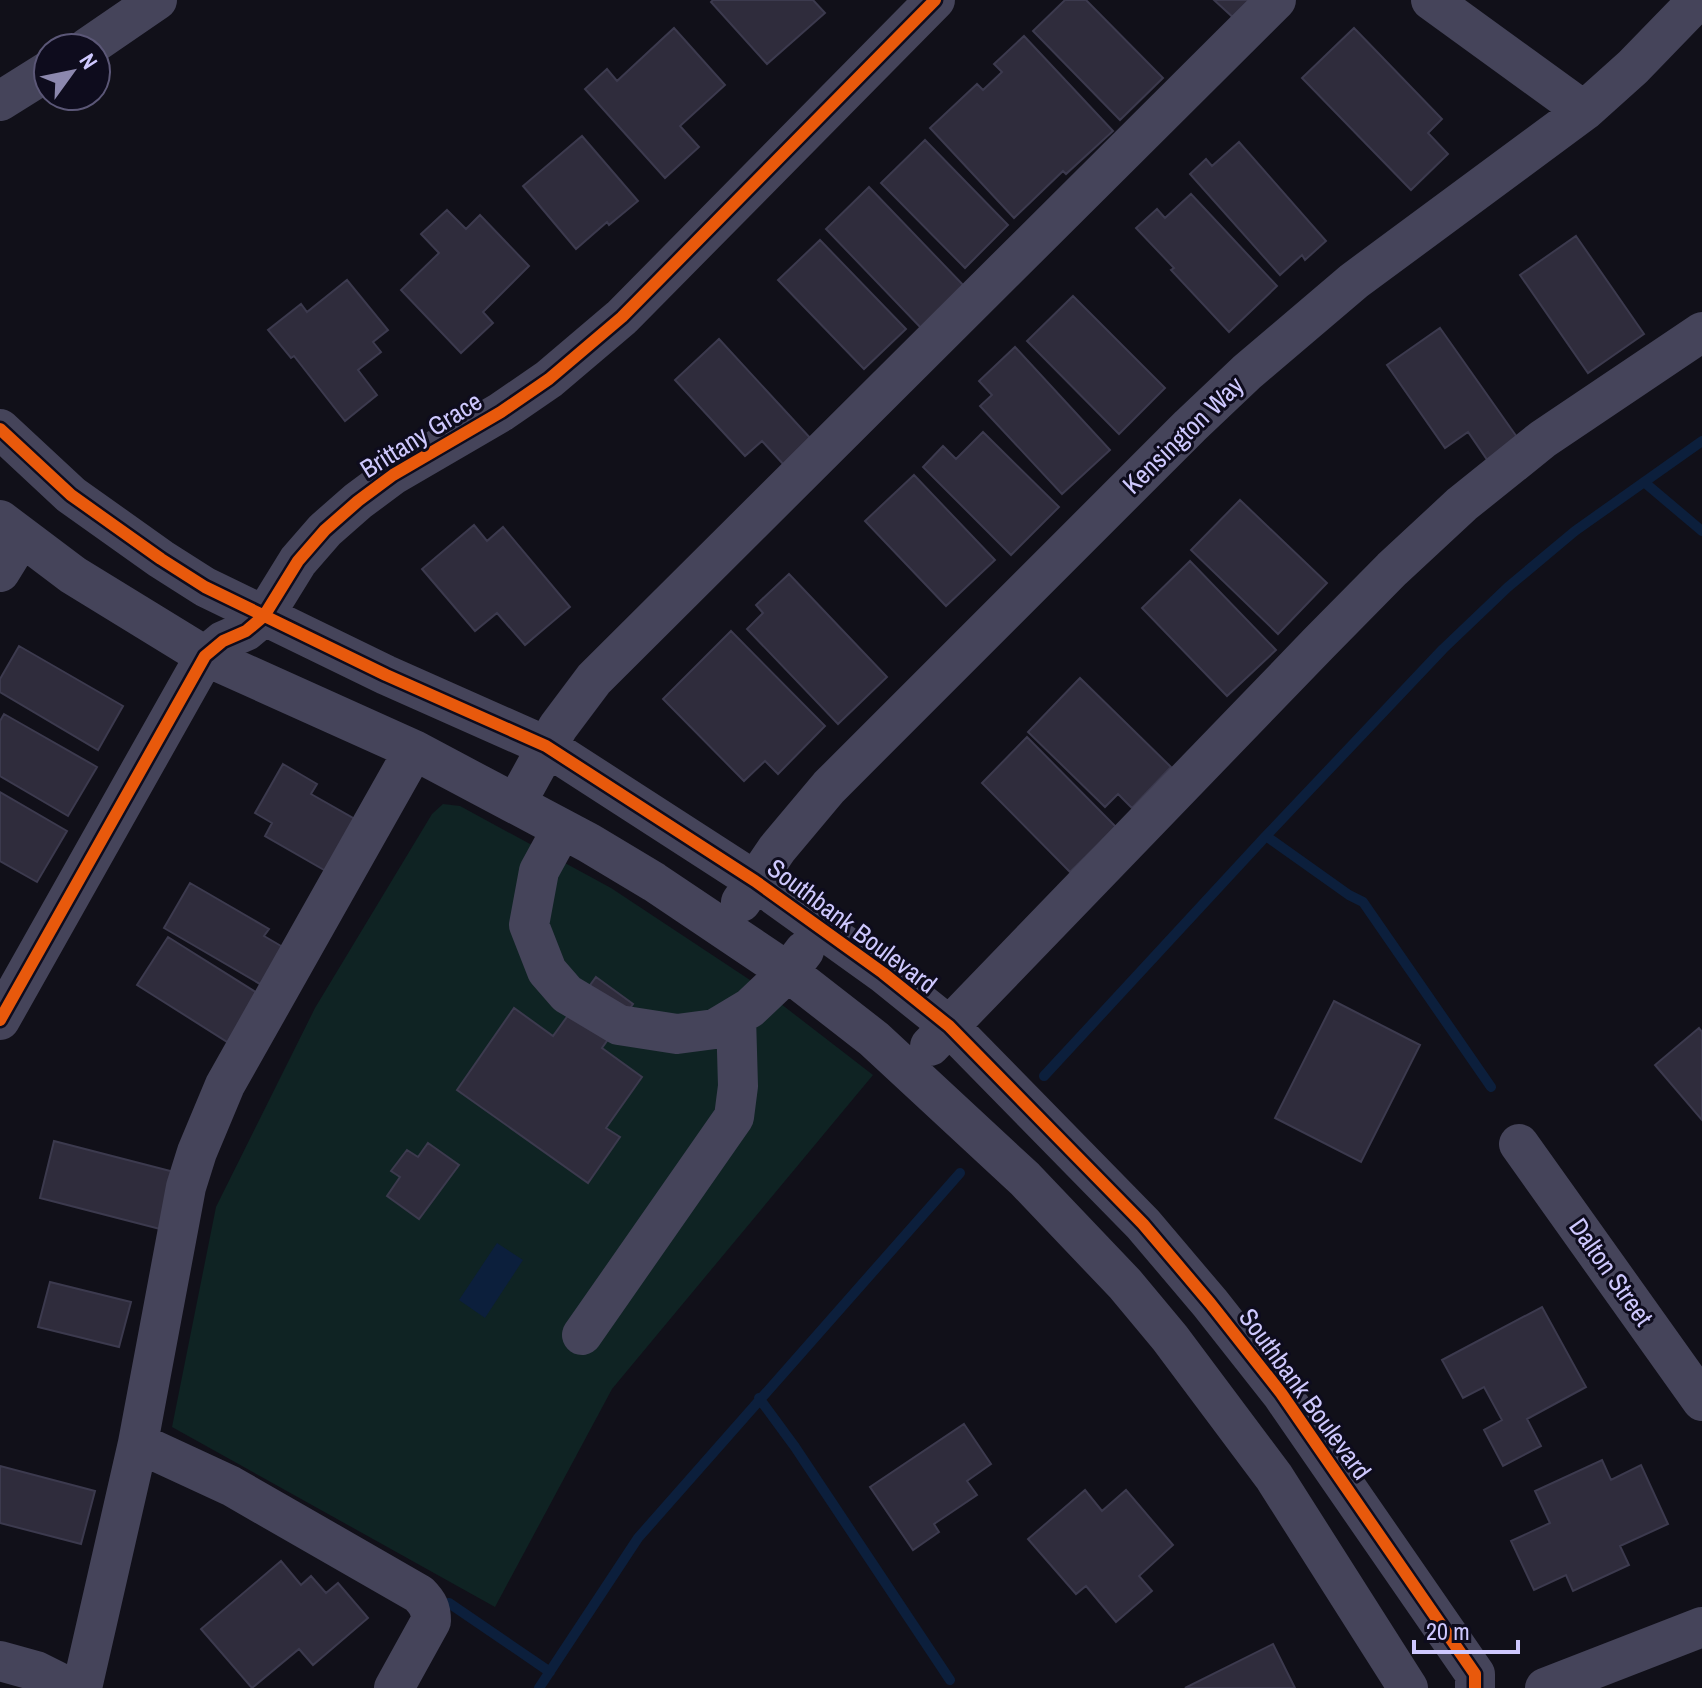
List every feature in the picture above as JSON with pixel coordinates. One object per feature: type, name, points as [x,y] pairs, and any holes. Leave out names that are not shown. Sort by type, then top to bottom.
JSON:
[{"type":"street","points":[[110,32],[157,0]]},
{"type":"street","name":"Brittany Grace","points":[[0,1020],[205,656],[264,616],[298,561],[325,530],[358,501],[393,475],[501,412],[549,379],[622,317],[935,0]]},
{"type":"street","points":[[516,803],[546,746],[575,703],[610,663],[1276,0]]},
{"type":"street","points":[[1431,0],[1584,111]]},
{"type":"street","name":"Kensington Way","points":[[723,928],[777,849],[829,787],[1167,448],[1247,372],[1354,281],[1584,111],[1633,67],[1698,0]]},
{"type":"street","points":[[0,101],[32,81]]},
{"type":"street","points":[[909,1069],[1329,633],[1462,504],[1543,439],[1702,332]]},
{"type":"street","name":"Southbank Boulevard","points":[[0,429],[71,495],[205,587],[483,720],[546,746],[755,881],[949,1026],[1143,1224],[1210,1303],[1281,1393],[1359,1503],[1475,1674],[1475,1688]]},
{"type":"street","points":[[0,572],[10,529],[117,604],[205,656],[414,750],[516,803],[654,882],[788,972],[909,1069],[1025,1179],[1125,1284],[1170,1338],[1274,1477],[1408,1688]]},
{"type":"street","points":[[82,1688],[138,1443],[186,1187],[209,1119],[232,1072],[414,750]]},
{"type":"street","points":[[562,829],[539,871],[529,925],[547,971],[567,994],[619,1025],[677,1034],[715,1029],[750,1008],[788,972],[821,928]]},
{"type":"street","points":[[582,1335],[734,1117],[738,1086],[736,1017]]},
{"type":"street","name":"Dalton Street","points":[[1519,1144],[1702,1401]]},
{"type":"street","points":[[138,1443],[231,1486],[419,1594],[431,1611],[431,1621],[394,1688]]},
{"type":"street","points":[[1545,1688],[1702,1627]]},
{"type":"street","points":[[0,1661],[36,1671],[70,1688]]},
{"type":"green space","points":[[443,804],[460,806],[611,888],[750,980],[873,1075],[612,1389],[495,1607],[172,1427],[216,1207],[315,1008],[432,814]]},
{"type":"water","points":[[497,1243],[523,1260],[485,1318],[459,1300]]},
{"type":"building","points":[[813,0],[825,13],[767,64],[711,2]]},
{"type":"building","points":[[1065,0],[1086,0],[1163,78],[1120,120],[1033,31]]},
{"type":"building","points":[[1214,0],[1256,0],[1237,21]]},
{"type":"building","points":[[674,28],[725,85],[680,126],[699,147],[665,178],[585,89],[607,69],[617,81]]},
{"type":"building","points":[[1354,28],[1442,119],[1428,133],[1448,154],[1411,190],[1302,78]]},
{"type":"building","points":[[1024,36],[1113,131],[1066,174],[1063,171],[1014,218],[930,128],[977,84],[983,90],[1002,72],[994,64]]},
{"type":"building","points":[[582,136],[638,201],[576,249],[523,186]]},
{"type":"building","points":[[925,140],[1008,225],[965,268],[881,183]]},
{"type":"building","points":[[1239,142],[1326,241],[1305,260],[1302,255],[1280,275],[1190,174],[1206,159],[1212,166]]},
{"type":"building","points":[[869,187],[966,288],[923,330],[826,229]]},
{"type":"building","points":[[1191,194],[1277,286],[1229,332],[1136,228],[1157,209],[1165,218]]},
{"type":"building","points":[[447,210],[466,229],[480,215],[529,266],[483,312],[493,323],[461,353],[401,290],[439,253],[421,234]]},
{"type":"building","points":[[1576,236],[1644,334],[1588,373],[1520,275]]},
{"type":"building","points":[[820,240],[906,329],[864,369],[778,280]]},
{"type":"building","points":[[347,280],[388,330],[373,342],[381,352],[358,370],[377,395],[345,421],[294,356],[291,358],[268,330],[301,304],[307,312]]},
{"type":"building","points":[[1073,296],[1165,388],[1119,434],[1027,341]]},
{"type":"building","points":[[1440,328],[1519,440],[1488,461],[1468,432],[1445,448],[1387,365]]},
{"type":"building","points":[[719,339],[812,440],[784,465],[762,441],[745,456],[675,380]]},
{"type":"building","points":[[1015,347],[1110,450],[1062,494],[980,406],[992,395],[979,381]]},
{"type":"building","points":[[983,432],[1059,507],[1011,555],[923,467],[943,446],[956,459]]},
{"type":"building","points":[[914,475],[995,560],[946,606],[865,521]]},
{"type":"building","points":[[1240,500],[1327,583],[1278,634],[1191,550]]},
{"type":"building","points":[[474,525],[487,541],[503,527],[570,607],[525,645],[497,613],[475,631],[422,569]]},
{"type":"building","points":[[1190,561],[1276,650],[1227,696],[1142,608]]},
{"type":"building","points":[[789,574],[887,677],[838,724],[747,629],[763,613],[756,605]]},
{"type":"building","points":[[731,631],[825,726],[778,774],[765,761],[744,781],[663,699]]},
{"type":"building","points":[[19,646],[123,706],[98,750],[0,692],[0,679]]},
{"type":"building","points":[[1080,678],[1171,767],[1132,808],[1118,794],[1105,807],[1028,732]]},
{"type":"building","points":[[4,714],[97,767],[68,816],[0,776],[0,721]]},
{"type":"building","points":[[1027,737],[1116,827],[1070,872],[982,783]]},
{"type":"building","points":[[283,764],[317,784],[311,794],[360,822],[331,874],[265,836],[272,823],[255,813]]},
{"type":"building","points":[[0,792],[67,831],[37,882],[0,861]]},
{"type":"building","points":[[190,883],[269,929],[264,936],[293,953],[272,991],[164,928]]},
{"type":"building","points":[[168,937],[262,996],[232,1045],[137,985]]},
{"type":"building","points":[[596,977],[633,1004],[602,1048],[642,1077],[606,1128],[620,1137],[588,1183],[457,1090],[514,1008],[553,1036]]},
{"type":"building","points":[[1334,1001],[1420,1045],[1361,1162],[1275,1118]]},
{"type":"building","points":[[1699,1028],[1702,1032],[1702,1120],[1655,1065]]},
{"type":"building","points":[[54,1141],[178,1173],[164,1230],[40,1198]]},
{"type":"building","points":[[428,1143],[459,1165],[419,1219],[387,1196],[400,1177],[391,1171],[407,1150],[418,1157]]},
{"type":"building","points":[[50,1282],[131,1302],[119,1347],[38,1327]]},
{"type":"building","points":[[1542,1307],[1586,1387],[1527,1419],[1541,1446],[1503,1466],[1484,1430],[1502,1420],[1484,1387],[1463,1398],[1442,1360]]},
{"type":"building","points":[[964,1424],[991,1464],[967,1481],[977,1495],[934,1524],[939,1532],[913,1550],[870,1487]]},
{"type":"building","points":[[1602,1460],[1611,1480],[1641,1465],[1668,1524],[1620,1546],[1629,1565],[1573,1591],[1566,1575],[1534,1590],[1511,1541],[1550,1523],[1535,1491]]},
{"type":"building","points":[[0,1466],[95,1491],[81,1544],[0,1523]]},
{"type":"building","points":[[1085,1490],[1102,1511],[1126,1490],[1173,1545],[1139,1576],[1152,1591],[1116,1622],[1086,1586],[1076,1594],[1028,1539]]},
{"type":"building","points":[[281,1561],[301,1585],[311,1576],[326,1593],[338,1583],[368,1618],[313,1665],[299,1649],[252,1688],[201,1629]]},
{"type":"building","points":[[1273,1644],[1295,1688],[1185,1688]]},
{"type":"waterway","points":[[1044,1076],[1443,649],[1508,587],[1575,531],[1702,441]]},
{"type":"waterway","points":[[1644,482],[1702,531]]},
{"type":"waterway","points":[[1266,836],[1363,902],[1491,1087]]},
{"type":"waterway","points":[[539,1688],[638,1538],[960,1173]]},
{"type":"waterway","points":[[759,1398],[950,1680]]},
{"type":"waterway","points":[[449,1603],[550,1672]]},
{"type":"cycle path","points":[[0,1020],[205,656],[264,616],[298,561],[325,530],[358,501],[393,475],[501,412],[549,379],[622,317],[935,0]]},
{"type":"cycle path","points":[[0,429],[71,495],[205,587],[386,675],[546,746],[755,881],[883,973],[949,1026],[1143,1224],[1210,1303],[1281,1393],[1475,1674],[1475,1688]]}]
